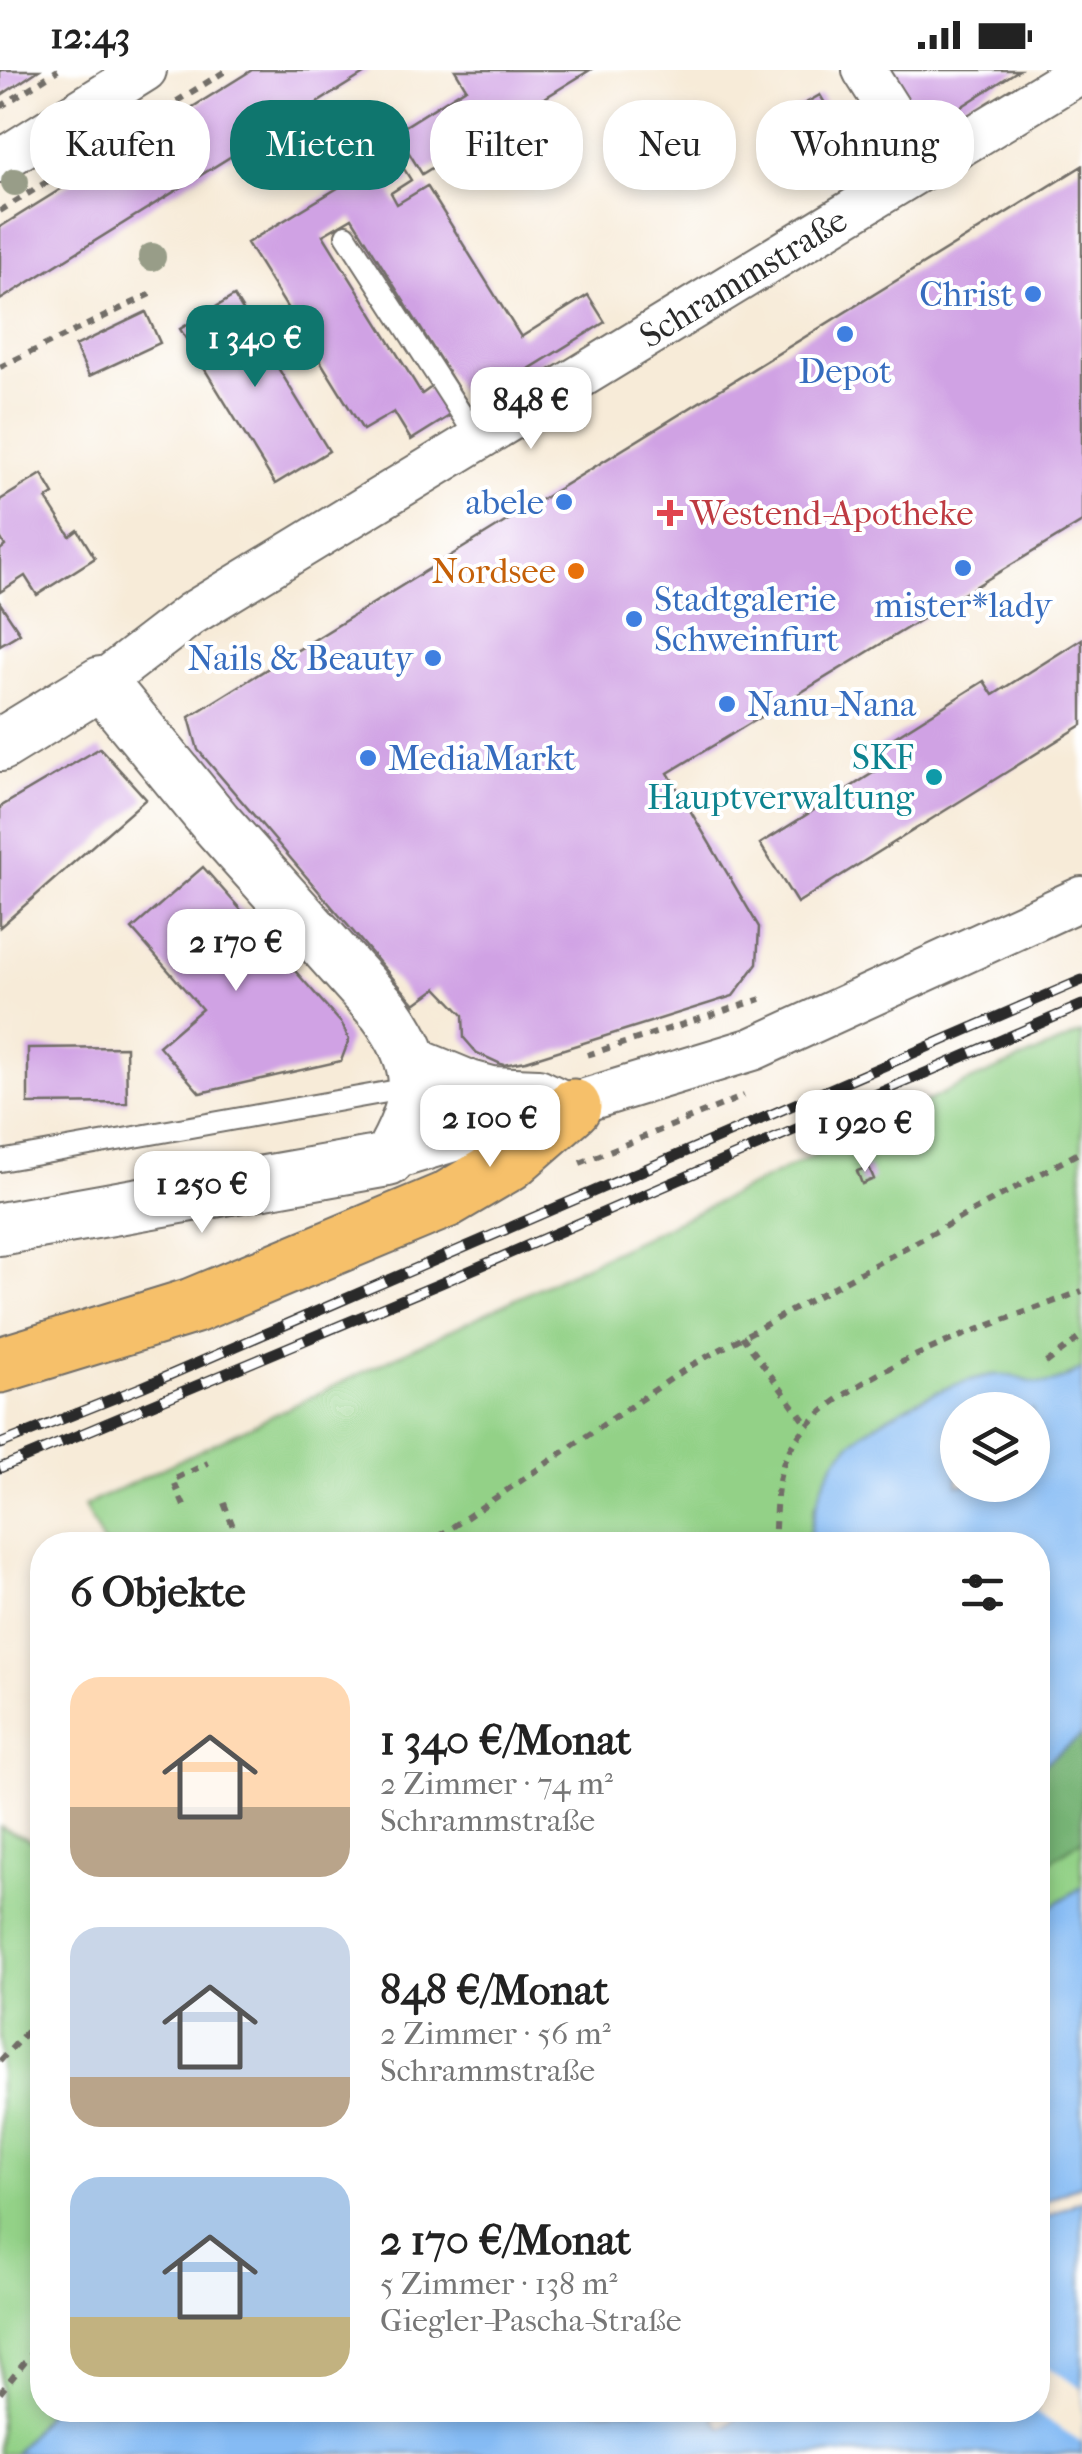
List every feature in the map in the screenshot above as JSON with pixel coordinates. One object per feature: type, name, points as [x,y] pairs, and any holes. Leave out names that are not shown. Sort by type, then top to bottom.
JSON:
[{"type":"main road","points":[[0,1365],[192,1306],[446,1200],[509,1164],[572,1107]]},
{"type":"street","points":[[0,161],[146,70]]},
{"type":"street","points":[[864,70],[883,100]]},
{"type":"street","name":"Schrammstraße","points":[[974,137],[1082,71]]},
{"type":"street","name":"Schrammstraße","points":[[0,745],[102,683],[191,614],[887,190]]},
{"type":"street","points":[[102,683],[216,823],[384,1011],[414,1072],[410,1123],[388,1160]]},
{"type":"street","points":[[0,1229],[388,1160],[572,1107],[753,1049],[1082,898]]},
{"type":"street","points":[[414,1072],[492,1088],[538,1090],[572,1107]]},
{"type":"lane","points":[[346,236],[479,442]]},
{"type":"lane","points":[[0,1161],[414,1072]]},
{"type":"path","points":[[0,107],[58,70]]},
{"type":"path","points":[[0,212],[227,70]]},
{"type":"path","points":[[0,368],[150,294]]},
{"type":"path","points":[[445,1532],[597,1426],[742,1336],[1082,1150]]},
{"type":"path","points":[[776,1532],[784,1462],[806,1423],[856,1383],[1082,1291]]},
{"type":"path","points":[[742,1336],[806,1423]]},
{"type":"path","points":[[1046,1363],[1082,1336]]},
{"type":"path","points":[[184,1506],[173,1480],[208,1462]]},
{"type":"path","points":[[224,1503],[235,1532]]},
{"type":"path","points":[[0,2061],[30,2028]]},
{"type":"path","points":[[0,2393],[30,2355]]},
{"type":"green space","points":[[1082,1033],[1082,1369],[1045,1388],[991,1375],[968,1392],[940,1392],[940,1413],[815,1505],[810,1532],[97,1532],[84,1506],[963,1084]]},
{"type":"green space","points":[[1082,1735],[1082,1887],[1050,1907],[1050,1759]]},
{"type":"green space","points":[[1082,1735],[1082,1840],[1050,1861],[1050,1759]]},
{"type":"green space","points":[[0,1827],[30,1840],[30,2422],[40,2422],[15,2454],[0,2454]]},
{"type":"water","points":[[1082,1369],[1082,1735],[1050,1759],[1050,1532],[810,1532],[815,1508],[835,1461],[873,1427],[910,1404],[969,1380],[1000,1375],[1040,1384]]},
{"type":"water","points":[[1082,1887],[1082,2184],[1050,2199],[1050,1907]]},
{"type":"water","points":[[1082,2200],[1082,2454],[15,2454],[40,2422],[717,2422],[722,2428],[731,2422],[1050,2422],[1050,2215]]},
{"type":"pier","points":[[1050,2369],[1082,2389],[1082,2442],[1050,2422]]},
{"type":"building","points":[[0,70],[39,70],[0,96]]},
{"type":"building","points":[[252,70],[370,70],[322,100],[230,100],[230,157],[210,169],[210,100],[204,100]]},
{"type":"building","points":[[455,70],[590,70],[542,100],[447,100],[466,88]]},
{"type":"building","points":[[880,70],[1019,70],[972,100],[899,100]]},
{"type":"building","points":[[430,111],[430,169],[422,174],[410,155],[410,123]]},
{"type":"building","name":"Stadtgalerie Schweinfurt","points":[[1082,166],[1082,522],[668,773],[759,927],[757,964],[733,996],[526,1061],[503,1065],[477,1053],[464,1038],[463,1015],[437,988],[415,1004],[198,750],[189,717]]},
{"type":"building","points":[[427,186],[521,337],[588,295],[605,322],[469,406],[352,218],[323,235],[422,394],[433,386],[451,415],[411,440],[394,412],[363,430],[247,243],[334,190],[396,190],[391,193],[397,204]]},
{"type":"building","points":[[59,190],[177,190],[0,300],[0,227]]},
{"type":"building","points":[[234,296],[329,451],[275,484],[180,329]]},
{"type":"building","points":[[146,312],[160,343],[89,376],[75,346]]},
{"type":"building","points":[[42,474],[54,494],[46,499],[70,536],[78,530],[95,558],[37,595],[25,576],[0,592],[0,550],[5,546],[0,537],[0,500]]},
{"type":"building","points":[[0,603],[20,633],[0,645]]},
{"type":"building","name":"SKF Hauptverwaltung","points":[[1082,639],[1082,725],[797,903],[760,844],[884,766],[874,750],[984,681],[993,695]]},
{"type":"building","points":[[100,748],[146,799],[0,927],[0,807]]},
{"type":"building","points":[[203,867],[342,1024],[349,1040],[341,1061],[200,1093],[159,1046],[202,1009],[132,929]]},
{"type":"building","points":[[126,1047],[127,1103],[28,1104],[28,1048]]},
{"type":"building","points":[[869,1167],[874,1179],[862,1184],[857,1171]]},
{"type":"railway","points":[[0,1444],[142,1387],[1082,980]]},
{"type":"railway","points":[[0,1468],[439,1284],[1082,1005]]},
{"type":"place","name":"Christ","points":[[1033,294]]},
{"type":"place","name":"Depot","points":[[845,334]]},
{"type":"place","name":"abele","points":[[564,502]]},
{"type":"place","name":"Westend-Apotheke","points":[[670,513]]},
{"type":"place","name":"mister*lady","points":[[963,568]]},
{"type":"place","name":"Nordsee","points":[[576,571]]},
{"type":"place","name":"Stadtgalerie Schweinfurt","points":[[634,619]]},
{"type":"place","name":"Nails & Beauty","points":[[433,658]]},
{"type":"place","name":"Nanu-Nana","points":[[727,704]]},
{"type":"place","name":"MediaMarkt","points":[[368,758]]},
{"type":"place","name":"SKF Hauptverwaltung","points":[[934,777]]}]
